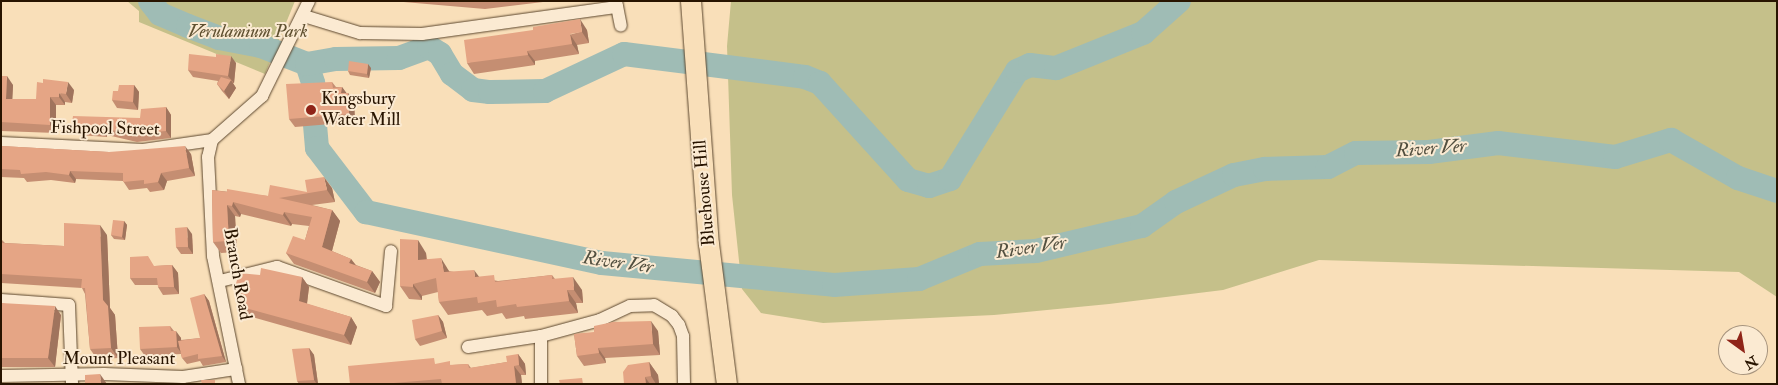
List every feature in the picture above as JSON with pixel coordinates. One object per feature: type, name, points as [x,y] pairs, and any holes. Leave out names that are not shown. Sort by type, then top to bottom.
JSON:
[{"type":"main road","name":"Bluehouse Hill","points":[[691,1],[694,64],[709,244],[727,384]]},
{"type":"street","points":[[212,140],[262,96],[304,16],[309,1]]},
{"type":"street","points":[[304,16],[360,33],[422,34],[617,4],[621,26]]},
{"type":"street","name":"Fishpool Street","points":[[1,143],[143,150],[212,140]]},
{"type":"street","name":"Branch Road","points":[[212,140],[208,156],[213,256],[220,281],[239,384]]},
{"type":"street","points":[[220,281],[277,267],[386,306],[391,251]]},
{"type":"street","points":[[1,300],[69,305],[72,380]]},
{"type":"street","points":[[468,347],[484,340],[541,336],[600,320],[630,306],[654,305],[672,316],[679,325],[683,336],[684,384]]},
{"type":"street","points":[[541,336],[541,384]]},
{"type":"street","name":"Mount Pleasant","points":[[1,376],[72,380],[183,377],[236,369]]},
{"type":"green space","name":"Verulamium Park","points":[[127,1],[295,1],[265,74],[139,22],[139,11]]},
{"type":"green space","points":[[731,1],[1777,1],[1777,297],[1739,272],[1319,260],[1223,290],[1109,304],[994,315],[823,323],[761,313],[742,289],[732,195],[727,46]]},
{"type":"building","points":[[580,19],[582,32],[570,34],[572,44],[527,51],[528,55],[467,63],[464,40],[533,30],[533,27]]},
{"type":"building","points":[[189,54],[216,57],[216,54],[231,56],[228,76],[188,70]]},
{"type":"building","points":[[349,61],[368,64],[367,74],[348,71]]},
{"type":"building","points":[[1,76],[7,76],[6,99],[36,99],[37,82],[43,83],[43,79],[68,82],[66,94],[59,93],[59,97],[50,97],[50,125],[1,122]]},
{"type":"building","points":[[221,77],[231,80],[224,91],[217,84]]},
{"type":"building","points":[[332,82],[333,88],[342,87],[341,93],[348,93],[349,114],[289,119],[286,84]]},
{"type":"building","points":[[119,85],[134,85],[133,102],[112,100],[113,91],[118,91]]},
{"type":"building","points":[[166,107],[166,131],[132,134],[102,128],[102,130],[73,128],[72,123],[73,116],[140,118],[141,109]]},
{"type":"building","points":[[1,146],[109,152],[185,146],[189,168],[161,173],[158,182],[144,184],[144,180],[123,182],[123,173],[70,171],[69,175],[46,172],[21,174],[20,170],[1,169]]},
{"type":"building","points":[[324,177],[327,190],[279,198],[332,210],[322,247],[351,259],[349,263],[372,271],[367,282],[286,253],[293,236],[305,240],[312,217],[284,212],[283,215],[233,202],[232,206],[227,205],[229,241],[213,242],[212,190],[227,192],[227,189],[268,196],[270,185],[307,192],[305,180]]},
{"type":"building","points":[[113,220],[124,221],[122,237],[111,235]]},
{"type":"building","points":[[64,223],[100,225],[103,300],[108,306],[111,348],[90,349],[85,288],[81,288],[82,279],[1,274],[1,243],[64,246]]},
{"type":"building","points":[[187,227],[188,247],[176,247],[175,228]]},
{"type":"building","points":[[400,239],[418,240],[418,260],[441,258],[444,272],[474,270],[475,277],[494,275],[495,282],[552,275],[552,279],[573,277],[574,290],[567,290],[569,301],[517,307],[516,304],[497,307],[496,300],[478,303],[477,297],[439,302],[436,278],[413,284],[413,287],[400,286]]},
{"type":"building","points":[[148,256],[154,266],[172,265],[174,287],[158,287],[157,278],[130,278],[130,257]]},
{"type":"building","points":[[261,268],[302,277],[299,301],[351,317],[344,335],[238,306],[243,289],[235,287],[239,273],[260,275]]},
{"type":"building","points":[[204,294],[222,356],[198,359],[198,354],[182,358],[178,341],[200,338],[190,298]]},
{"type":"building","points":[[1,303],[55,306],[48,358],[1,358]]},
{"type":"building","points":[[438,315],[442,331],[415,339],[412,320]]},
{"type":"building","points":[[651,321],[653,344],[598,348],[599,353],[577,356],[574,334],[594,332],[594,326],[613,322]]},
{"type":"building","points":[[170,326],[171,331],[176,331],[177,347],[140,349],[139,327]]},
{"type":"building","points":[[309,348],[314,380],[297,381],[292,349]]},
{"type":"building","points":[[518,354],[519,365],[514,366],[516,384],[442,384],[441,379],[382,384],[350,384],[348,366],[434,358],[435,364],[450,361],[450,365],[468,364],[469,368],[507,362],[506,356]]},
{"type":"building","points":[[649,362],[651,376],[645,377],[646,384],[624,384],[623,372],[628,365]]},
{"type":"building","points":[[100,374],[101,384],[85,384],[85,375]]},
{"type":"building","points":[[582,378],[583,384],[560,384],[559,380]]},
{"type":"building","points":[[201,380],[215,380],[215,384],[202,384]]},
{"type":"waterway","name":"River Ver","points":[[150,1],[160,14],[188,26],[219,38],[261,46],[307,64],[313,83],[314,109]]},
{"type":"waterway","name":"River Ver","points":[[307,64],[336,59],[399,58],[429,47],[440,54],[452,74],[473,90],[490,92],[545,91],[624,54],[805,77],[820,83],[908,180],[929,186],[950,179],[1017,71],[1030,65],[1056,68],[1143,33],[1179,1]]},
{"type":"waterway","name":"River Ver","points":[[315,125],[317,148],[366,212],[602,263],[834,285],[919,279],[980,254],[1036,251],[1142,226],[1176,202],[1234,175],[1265,169],[1328,167],[1356,153],[1429,152],[1498,143],[1615,157],[1671,140],[1738,178],[1777,191]]},
{"type":"place","name":"Kingsbury Water Mill","points":[[311,110]]}]
